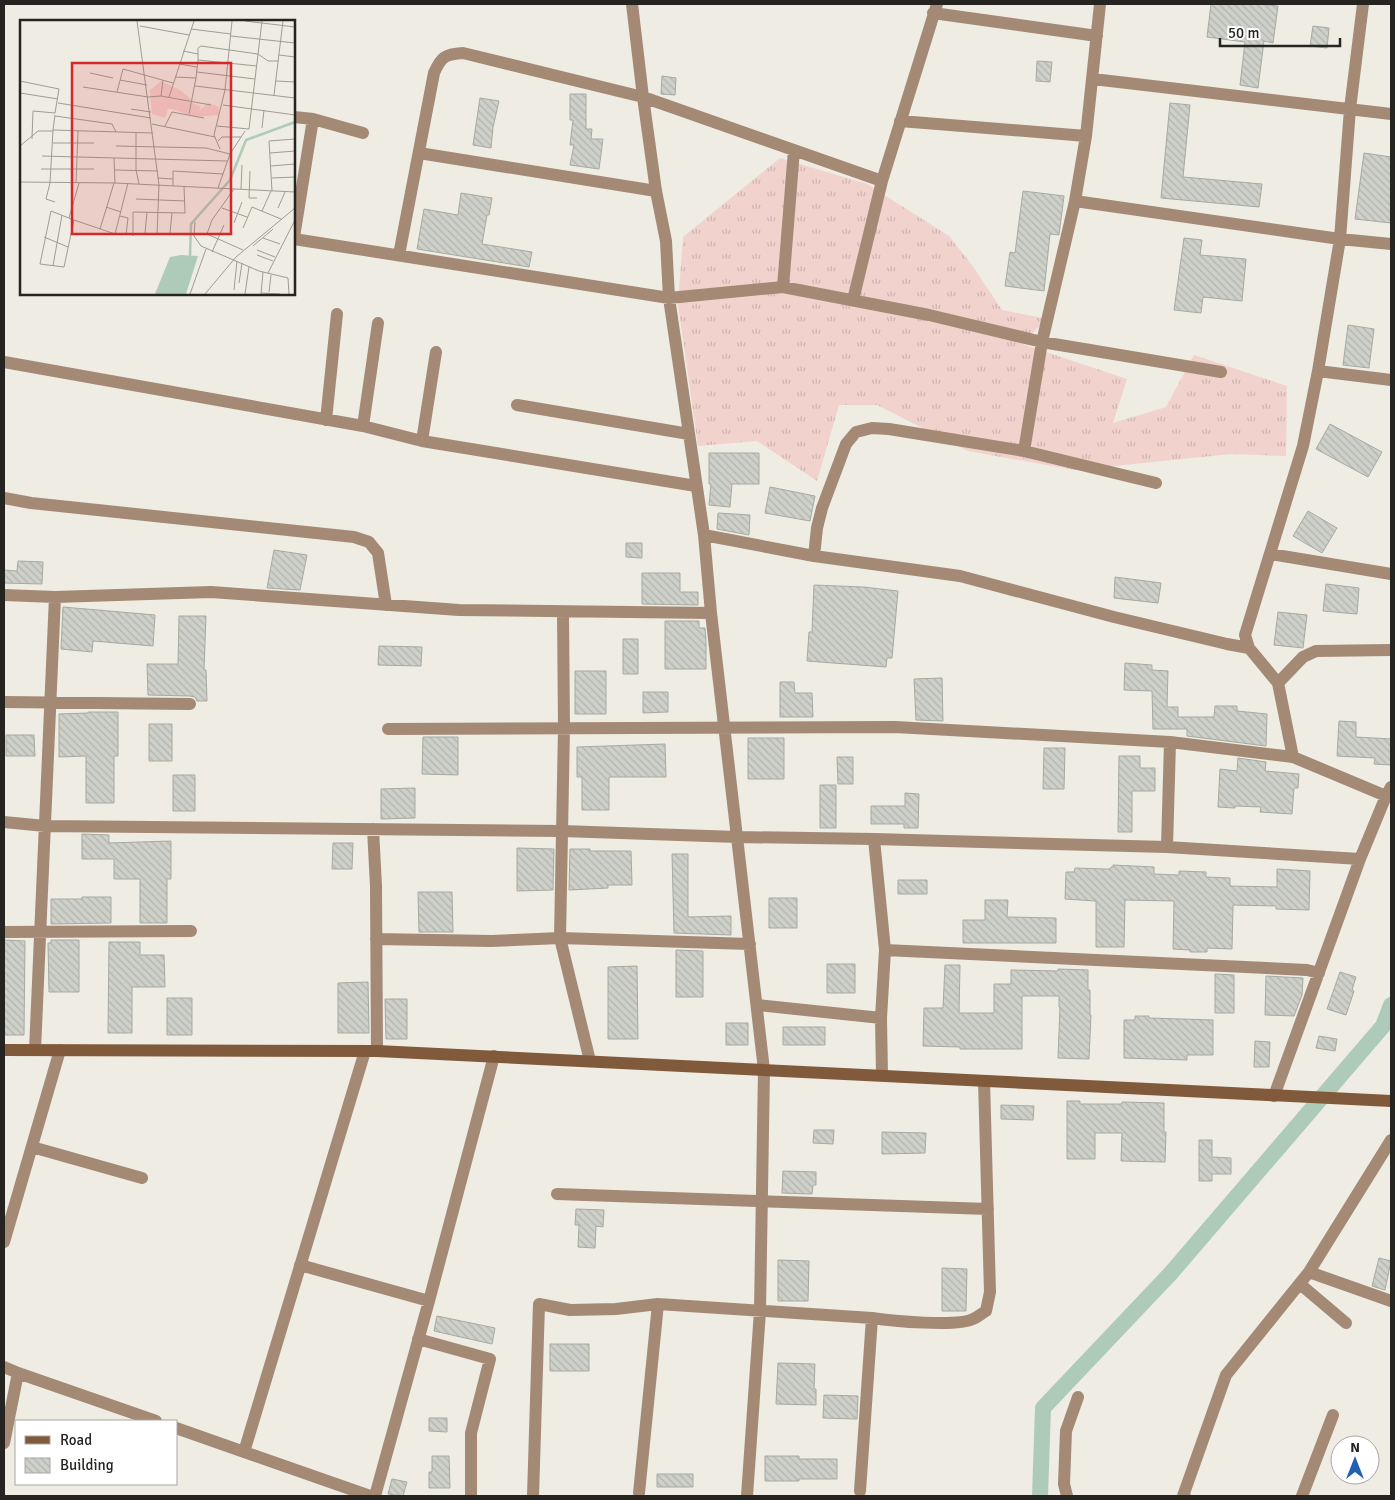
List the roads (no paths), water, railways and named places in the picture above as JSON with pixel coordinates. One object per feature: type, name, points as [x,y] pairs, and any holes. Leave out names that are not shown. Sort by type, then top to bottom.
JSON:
[{"type":"street","points":[[632,4],[656,191],[666,241],[669,298],[704,535],[711,613],[758,1005],[764,1070],[760,1311],[747,1496]]},
{"type":"street","points":[[1024,451],[1042,342],[1075,201],[1086,136],[1100,4]]},
{"type":"street","points":[[1293,757],[1278,683],[1250,648],[1245,635],[1304,446],[1340,239],[1350,109],[1363,4]]},
{"type":"street","points":[[853,300],[882,181],[935,8],[1097,36]]},
{"type":"street","points":[[399,255],[434,73],[439,62],[452,54],[463,53],[643,97],[882,181]]},
{"type":"street","points":[[1093,79],[1391,114]]},
{"type":"street","points":[[295,117],[313,119],[363,132]]},
{"type":"street","points":[[295,232],[313,119]]},
{"type":"street","points":[[900,121],[1086,136]]},
{"type":"street","points":[[783,287],[794,150]]},
{"type":"street","points":[[419,152],[656,191]]},
{"type":"street","points":[[1075,201],[1340,239],[1391,244]]},
{"type":"street","points":[[295,238],[669,298],[783,287],[930,316],[1042,342],[1221,372]]},
{"type":"street","points":[[326,420],[337,314]]},
{"type":"street","points":[[363,426],[378,324]]},
{"type":"street","points":[[422,441],[436,352]]},
{"type":"street","points":[[4,362],[363,426],[422,441],[696,486]]},
{"type":"street","points":[[1318,371],[1391,380]]},
{"type":"street","points":[[517,405],[689,434]]},
{"type":"street","points":[[814,556],[817,528],[822,508],[846,444],[856,432],[872,428],[890,429],[1024,451],[1156,483]]},
{"type":"street","points":[[4,498],[41,504],[354,537],[369,542],[378,553],[386,605]]},
{"type":"street","points":[[704,535],[814,556],[960,576],[1114,617],[1250,648]]},
{"type":"street","points":[[1270,554],[1391,574]]},
{"type":"street","points":[[4,595],[55,598],[210,592],[459,610],[711,613]]},
{"type":"street","points":[[35,1050],[55,598]]},
{"type":"street","points":[[563,612],[564,728],[560,938],[590,1061]]},
{"type":"street","points":[[1278,683],[1303,657],[1316,651],[1391,650]]},
{"type":"street","points":[[4,702],[190,704]]},
{"type":"street","points":[[388,729],[895,727],[1170,742],[1293,757],[1388,791],[1360,859],[1319,973],[1280,1096]]},
{"type":"street","points":[[1167,847],[1170,742]]},
{"type":"street","points":[[4,822],[45,826],[373,829],[874,839],[1167,847],[1360,859]]},
{"type":"street","points":[[244,1452],[300,1265],[371,1051],[376,939],[373,829]]},
{"type":"street","points":[[874,839],[885,950],[881,1018],[882,1075]]},
{"type":"street","points":[[4,932],[191,931]]},
{"type":"street","points":[[376,939],[491,941],[560,938],[750,944]]},
{"type":"street","points":[[885,950],[1307,970],[1319,973]]},
{"type":"street","points":[[758,1005],[881,1018]]},
{"type":"street","points":[[4,1050],[371,1051],[1391,1101]]},
{"type":"street","points":[[4,1242],[60,1050]]},
{"type":"street","points":[[375,1496],[494,1056]]},
{"type":"street","points":[[533,1496],[539,1304],[570,1310],[616,1309],[658,1304],[944,1323],[972,1320],[986,1310],[990,1292],[984,1081]]},
{"type":"street","points":[[1185,1496],[1183,1496],[1226,1375],[1309,1272],[1391,1140]]},
{"type":"street","points":[[32,1147],[142,1178]]},
{"type":"street","points":[[557,1194],[988,1209]]},
{"type":"street","points":[[300,1265],[429,1301]]},
{"type":"street","points":[[1309,1272],[1391,1301]]},
{"type":"street","points":[[1300,1284],[1346,1323]]},
{"type":"street","points":[[639,1493],[658,1304]]},
{"type":"street","points":[[860,1490],[872,1318]]},
{"type":"street","points":[[418,1339],[490,1359],[471,1433],[471,1496]]},
{"type":"street","points":[[4,1367],[153,1420]]},
{"type":"street","points":[[4,1443],[18,1373]]},
{"type":"street","points":[[1067,1496],[1064,1484],[1066,1431],[1078,1396]]},
{"type":"street","points":[[1302,1496],[1333,1415]]},
{"type":"street","points":[[178,1429],[370,1496]]},
{"type":"waterway","points":[[1040,1496],[1043,1408],[1171,1273],[1383,1026],[1391,1005]]}]
